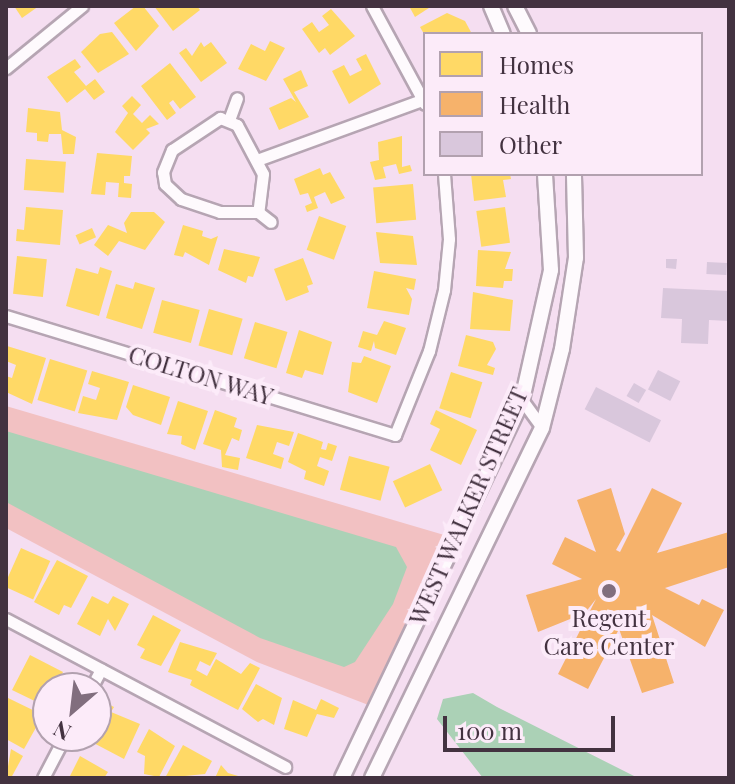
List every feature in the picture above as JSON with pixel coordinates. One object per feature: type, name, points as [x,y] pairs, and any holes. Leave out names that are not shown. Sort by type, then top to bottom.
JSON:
[{"type":"street","points":[[6,68],[82,6]]},
{"type":"street","points":[[372,6],[423,99]]},
{"type":"street","points":[[491,6],[502,32]]},
{"type":"street","points":[[515,6],[528,32]]},
{"type":"street","points":[[229,120],[237,98]]},
{"type":"street","points":[[257,160],[423,101]]},
{"type":"street","points":[[229,120],[257,160],[263,187],[258,212]]},
{"type":"street","points":[[229,120],[211,121],[172,150],[165,161],[165,184],[181,199],[220,212],[258,212],[271,222]]},
{"type":"street","name":"COLTON WAY","points":[[6,316],[395,435],[429,351],[444,290],[449,239],[444,176]]},
{"type":"street","name":"WEST WALKER STREET","points":[[342,778],[522,400],[551,270],[545,176]]},
{"type":"street","name":"WEST WALKER STREET","points":[[372,778],[542,428],[562,349],[576,258],[574,176]]},
{"type":"street","points":[[522,400],[542,428]]},
{"type":"street","points":[[6,619],[285,767]]},
{"type":"street","points":[[43,778],[57,752]]},
{"type":"shaded area","points":[[6,406],[451,537],[371,706],[257,662],[6,528]]},
{"type":"shaded area","points":[[6,431],[396,547],[407,567],[393,604],[355,662],[344,667],[260,638],[6,502]]},
{"type":"shaded area","points":[[473,693],[638,778],[483,778],[437,719],[443,699]]},
{"type":"building: Homes","points":[[14,6],[39,6],[22,18]]},
{"type":"building: Homes","points":[[136,6],[143,6],[159,26],[136,51],[114,23]]},
{"type":"building: Homes","points":[[154,6],[197,6],[200,10],[173,31]]},
{"type":"building: Homes","points":[[409,6],[432,6],[415,17]]},
{"type":"building: Homes","points":[[331,9],[355,36],[330,55],[325,48],[319,53],[302,29],[312,22],[319,32],[329,25],[322,16]]},
{"type":"building: Homes","points":[[447,13],[465,21],[471,32],[423,32],[420,27]]},
{"type":"building: Homes","points":[[112,32],[129,54],[98,73],[81,52],[100,34]]},
{"type":"building: Homes","points":[[270,41],[285,48],[266,81],[238,69],[251,44],[265,51]]},
{"type":"building: Homes","points":[[201,42],[204,47],[211,42],[227,63],[201,82],[179,53],[186,48],[192,56]]},
{"type":"building: Homes","points":[[366,54],[381,84],[349,104],[332,71],[344,65],[350,76],[362,70],[356,59]]},
{"type":"building: Homes","points":[[75,59],[81,67],[74,72],[86,86],[95,79],[105,92],[94,100],[85,89],[67,103],[47,77]]},
{"type":"building: Homes","points":[[170,63],[196,97],[180,109],[173,100],[169,103],[176,113],[167,120],[141,86]]},
{"type":"building: Homes","points":[[301,70],[308,86],[294,92],[309,117],[279,130],[269,108],[291,98],[296,102],[283,79]]},
{"type":"building: Homes","points":[[132,96],[141,105],[133,114],[142,123],[150,115],[159,124],[146,129],[150,133],[133,150],[115,132],[128,113],[122,106]]},
{"type":"building: Homes","points":[[28,108],[60,112],[62,130],[76,137],[74,154],[63,154],[61,134],[49,134],[48,142],[37,141],[37,133],[26,132]]},
{"type":"building: Homes","points":[[402,136],[402,167],[410,165],[412,171],[399,174],[396,164],[383,167],[386,178],[375,180],[370,162],[379,160],[378,142]]},
{"type":"building: Homes","points":[[97,153],[132,156],[130,176],[124,176],[124,183],[132,184],[131,198],[118,197],[119,183],[106,182],[105,195],[91,194]]},
{"type":"building: Homes","points":[[26,159],[66,162],[64,193],[24,190]]},
{"type":"building: Homes","points":[[320,168],[323,175],[330,172],[345,198],[331,204],[325,192],[314,197],[318,208],[307,212],[305,206],[312,203],[308,193],[300,195],[294,179]]},
{"type":"building: Homes","points":[[471,176],[510,176],[511,179],[503,180],[506,197],[474,201]]},
{"type":"building: Homes","points":[[413,184],[416,220],[376,223],[373,187]]},
{"type":"building: Homes","points":[[26,207],[63,210],[60,245],[16,241],[17,229],[24,230]]},
{"type":"building: Homes","points":[[505,207],[510,243],[481,247],[476,211]]},
{"type":"building: Homes","points":[[131,212],[154,212],[165,222],[145,250],[119,241],[108,256],[94,245],[108,225],[127,233],[124,223]]},
{"type":"building: Homes","points":[[319,216],[346,226],[334,260],[307,250]]},
{"type":"building: Homes","points":[[183,225],[203,231],[202,236],[211,239],[218,236],[209,265],[185,252],[183,257],[174,255]]},
{"type":"building: Homes","points":[[92,228],[96,237],[80,244],[76,235]]},
{"type":"building: Homes","points":[[376,232],[413,236],[417,265],[380,263]]},
{"type":"building: Homes","points":[[224,249],[260,257],[253,277],[248,276],[246,283],[218,270]]},
{"type":"building: Homes","points":[[478,250],[511,252],[505,269],[513,269],[512,281],[504,281],[503,288],[476,286]]},
{"type":"building: Homes","points":[[17,256],[47,259],[43,297],[13,294]]},
{"type":"building: Homes","points":[[303,258],[313,284],[307,286],[309,292],[286,301],[274,269]]},
{"type":"building: Homes","points":[[100,267],[112,271],[99,316],[66,306],[76,268],[98,274]]},
{"type":"building: Homes","points":[[374,271],[416,279],[414,290],[406,288],[412,299],[409,315],[367,308]]},
{"type":"building: Homes","points":[[135,282],[155,288],[142,329],[106,318],[116,284],[133,289]]},
{"type":"building: Homes","points":[[473,292],[513,300],[510,331],[470,329]]},
{"type":"building: Homes","points":[[162,300],[200,310],[191,343],[153,333]]},
{"type":"building: Homes","points":[[209,309],[243,319],[232,355],[199,346]]},
{"type":"building: Homes","points":[[384,321],[406,328],[396,355],[375,348],[374,341],[371,351],[358,347],[363,331],[377,335]]},
{"type":"building: Homes","points":[[255,322],[288,332],[276,368],[244,358]]},
{"type":"building: Homes","points":[[299,330],[332,342],[323,375],[305,370],[302,378],[286,373]]},
{"type":"building: Homes","points":[[466,335],[493,342],[496,349],[487,365],[495,368],[493,375],[458,366]]},
{"type":"building: Homes","points":[[7,346],[46,358],[32,404],[6,392],[6,376],[12,378],[16,365],[6,361]]},
{"type":"building: Homes","points":[[364,356],[391,366],[377,403],[348,392],[352,362],[361,363]]},
{"type":"building: Homes","points":[[50,359],[87,370],[75,412],[37,400]]},
{"type":"building: Homes","points":[[92,371],[129,382],[117,420],[78,413],[83,396],[96,400],[100,388],[88,384]]},
{"type":"building: Homes","points":[[451,372],[482,382],[471,418],[439,408]]},
{"type":"building: Homes","points":[[133,385],[170,397],[161,425],[133,415],[126,407]]},
{"type":"building: Homes","points":[[178,401],[208,411],[195,450],[181,444],[182,436],[167,434]]},
{"type":"building: Homes","points":[[215,410],[237,418],[234,427],[242,430],[239,441],[232,438],[225,455],[240,458],[238,470],[222,467],[221,450],[203,444]]},
{"type":"building: Homes","points":[[436,410],[477,430],[461,465],[430,450],[440,429],[430,424]]},
{"type":"building: Homes","points":[[257,425],[294,432],[289,446],[277,442],[273,454],[284,458],[281,469],[246,458]]},
{"type":"building: Homes","points":[[298,433],[323,442],[321,449],[326,450],[328,443],[337,446],[332,461],[320,457],[317,466],[329,471],[324,486],[304,479],[306,471],[288,462]]},
{"type":"building: Homes","points":[[349,456],[390,467],[381,501],[340,490]]},
{"type":"building: Homes","points":[[430,464],[442,490],[405,508],[393,481]]},
{"type":"building: Homes","points":[[21,548],[50,561],[33,599],[6,587]]},
{"type":"building: Homes","points":[[57,560],[88,576],[71,608],[64,605],[59,615],[34,602]]},
{"type":"building: Homes","points":[[92,596],[108,604],[113,596],[129,604],[115,631],[108,619],[100,636],[77,624]]},
{"type":"building: Homes","points":[[153,615],[181,630],[161,666],[140,658],[145,649],[137,645]]},
{"type":"building: Homes","points":[[180,642],[217,653],[210,666],[200,661],[196,670],[207,676],[216,659],[241,674],[250,663],[260,668],[238,710],[190,685],[192,680],[168,672]]},
{"type":"building: Homes","points":[[30,655],[63,672],[32,672],[32,700],[12,690]]},
{"type":"building: Homes","points":[[256,684],[282,698],[274,725],[263,719],[258,722],[242,709]]},
{"type":"building: Homes","points":[[6,697],[32,710],[32,735],[24,749],[6,739]]},
{"type":"building: Homes","points":[[321,699],[339,708],[334,718],[317,714],[307,737],[284,729],[293,700],[316,710]]},
{"type":"building: Homes","points":[[112,712],[140,724],[124,759],[111,752]]},
{"type":"building: Homes","points":[[149,729],[175,746],[159,777],[144,774],[145,756],[137,752]]},
{"type":"building: Homes","points":[[183,745],[212,761],[205,774],[165,778]]},
{"type":"building: Homes","points":[[11,749],[23,756],[11,778],[6,778]]},
{"type":"building: Homes","points":[[80,756],[108,772],[104,778],[69,778]]},
{"type":"building: Homes","points":[[221,765],[228,773],[245,778],[215,778]]},
{"type":"building: Health","name":"Regent Care Center","points":[[611,488],[625,534],[616,550],[620,552],[652,488],[682,503],[657,553],[729,532],[729,567],[665,588],[699,605],[702,599],[724,610],[705,647],[652,615],[674,683],[642,693],[619,629],[588,689],[558,674],[596,599],[585,613],[538,632],[526,595],[582,579],[552,564],[565,537],[596,552],[577,500]]},
{"type":"building: Other","points":[[666,259],[677,259],[676,269],[666,268]]},
{"type":"building: Other","points":[[707,262],[727,263],[726,275],[706,274]]},
{"type":"building: Other","points":[[663,288],[729,291],[729,321],[709,320],[708,344],[681,343],[682,319],[661,318]]},
{"type":"building: Other","points":[[658,370],[680,381],[670,401],[648,390]]},
{"type":"building: Other","points":[[634,383],[646,390],[639,403],[626,396]]},
{"type":"building: Other","points":[[596,387],[661,420],[650,442],[585,409]]},
{"type":"place","name":"Regent Care Center","points":[[609,591]]}]
